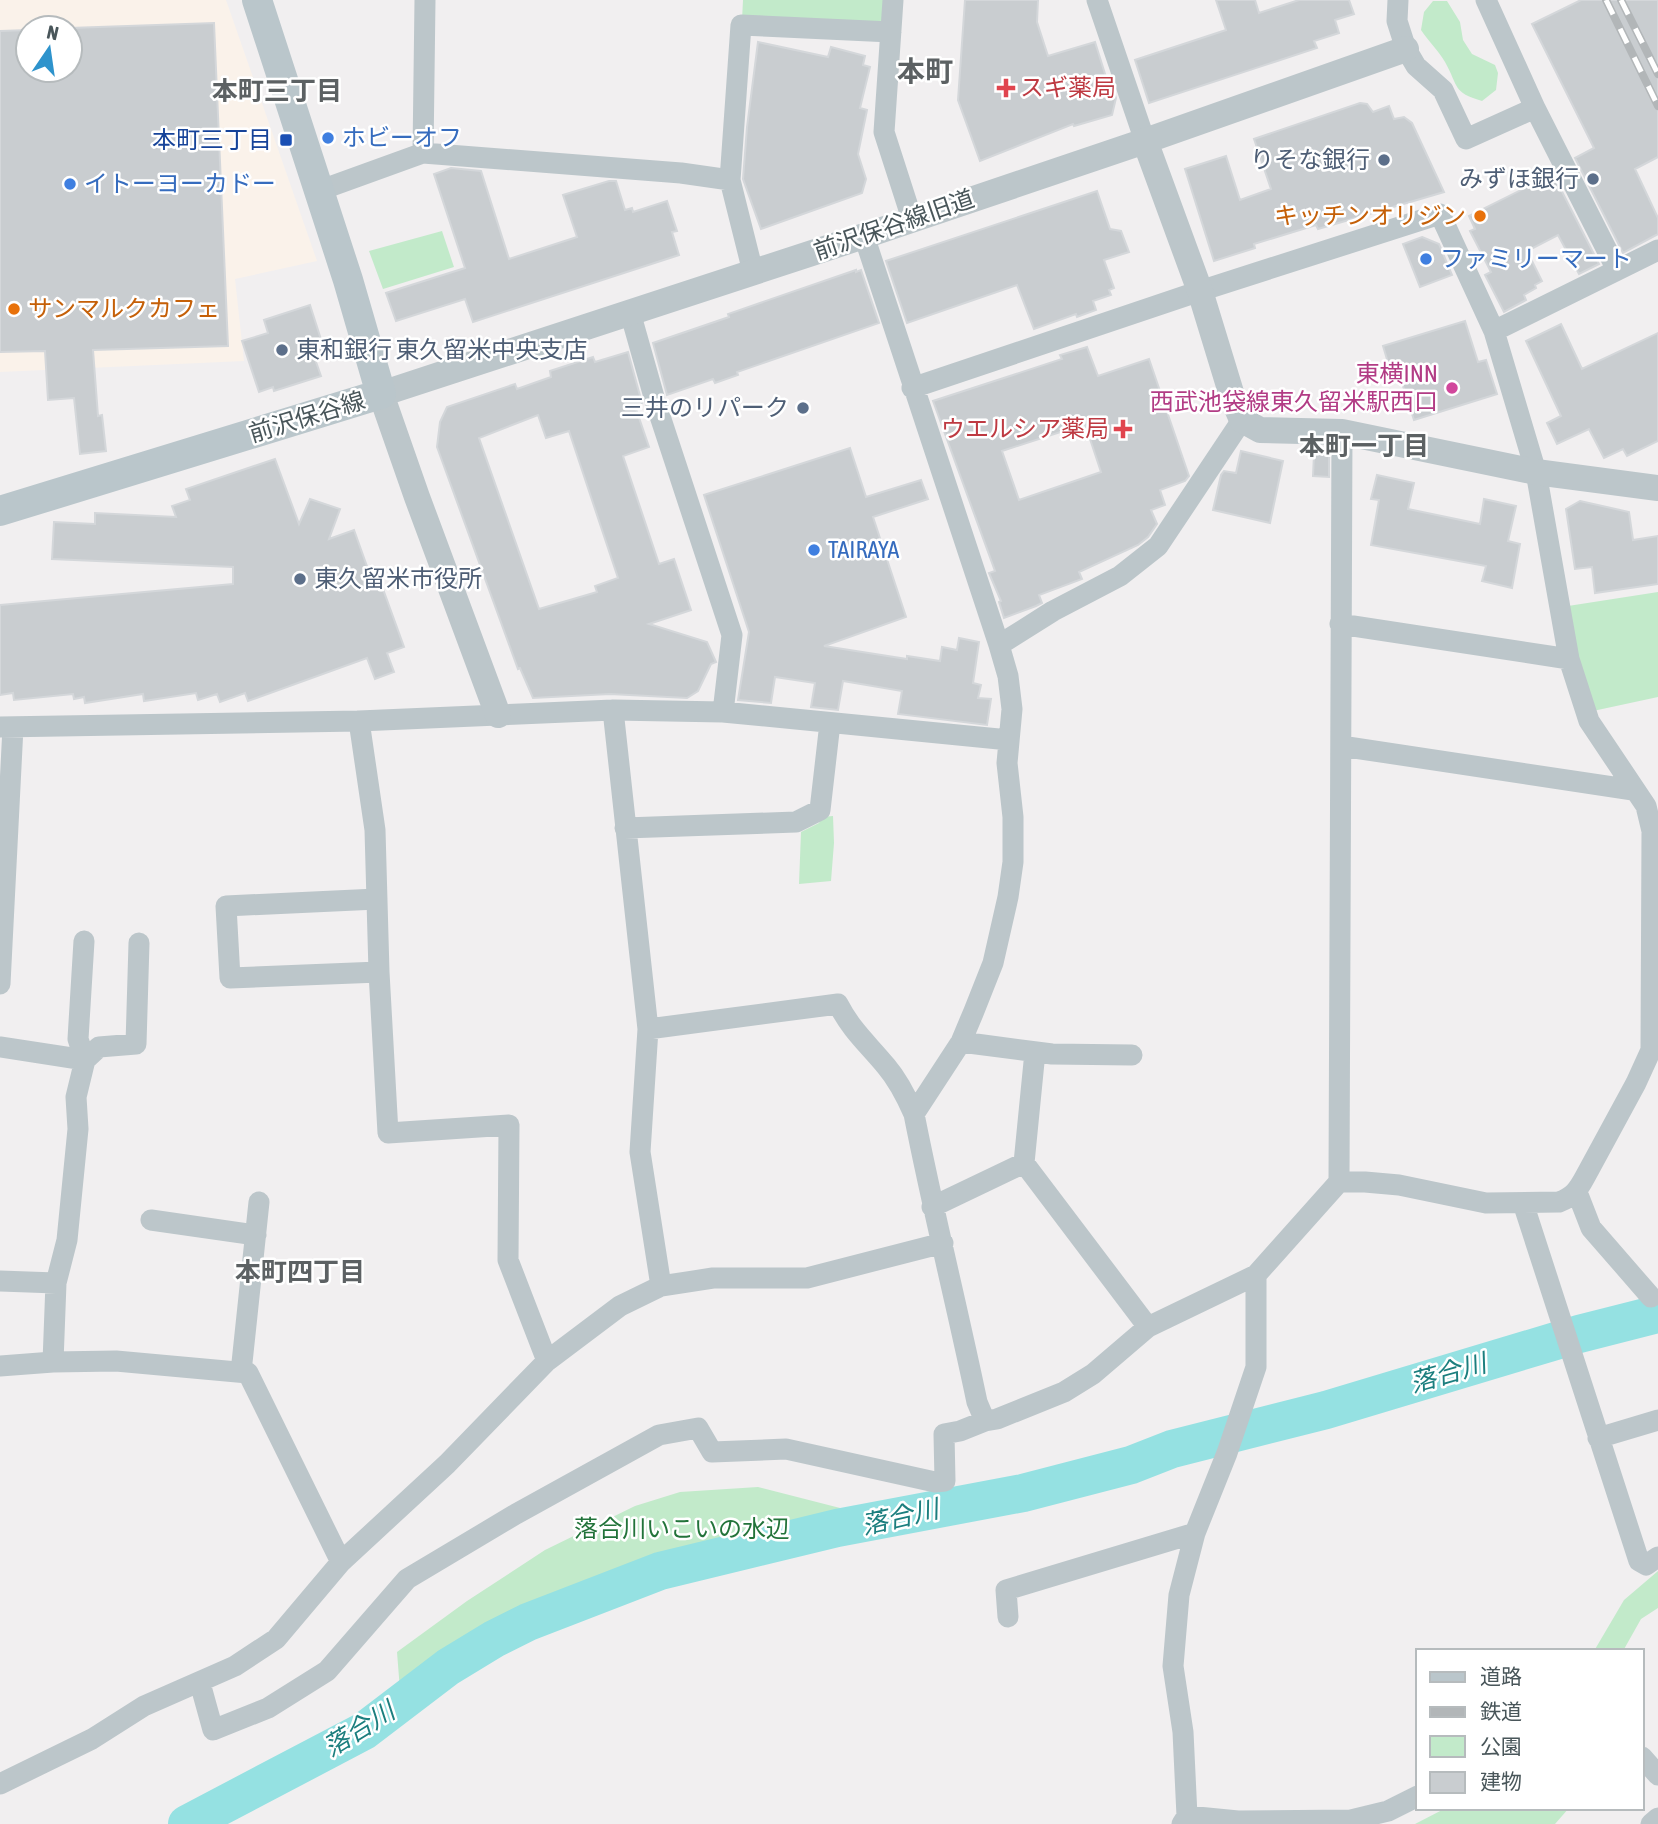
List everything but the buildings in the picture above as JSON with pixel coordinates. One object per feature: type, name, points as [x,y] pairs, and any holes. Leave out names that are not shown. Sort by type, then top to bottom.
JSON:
[{"type":"main road","name":"前沢保谷線","points":[[0,511],[381,394],[348,280],[257,0]]},
{"type":"street","points":[[423,153],[425,0]]},
{"type":"street","points":[[893,0],[884,132],[912,219]]},
{"type":"street","points":[[1097,0],[1200,291],[1242,420],[1260,430],[1342,432],[1536,472],[1658,488]]},
{"type":"street","points":[[1398,0],[1397,21],[1405,49],[1416,66],[1443,90],[1466,139],[1535,108]]},
{"type":"street","points":[[1486,0],[1535,108],[1617,270]]},
{"type":"street","points":[[753,272],[730,180],[741,25],[891,32]]},
{"type":"street","name":"前沢保谷線旧道","points":[[381,394],[864,236],[1405,49]]},
{"type":"street","points":[[318,191],[423,153],[681,173],[730,180]]},
{"type":"street","points":[[912,388],[1440,214],[1494,331],[1536,472],[1569,659],[1589,721],[1646,800],[1652,831],[1654,1049],[1577,1192],[1570,1198],[1559,1202],[1486,1203],[1399,1185],[1339,1182]]},
{"type":"street","points":[[864,236],[999,645],[1012,709],[1007,763],[1013,817],[1013,862],[993,963],[961,1042],[914,1114]]},
{"type":"street","points":[[1494,331],[1658,250]]},
{"type":"street","points":[[629,312],[656,404],[732,635],[723,712]]},
{"type":"street","points":[[381,394],[498,715]]},
{"type":"street","points":[[999,645],[1053,611],[1120,576],[1158,546],[1242,420]]},
{"type":"street","points":[[200,1683],[213,1730],[268,1708],[327,1671],[407,1579],[516,1514],[659,1436],[698,1428],[712,1452],[786,1449],[935,1482],[945,1481],[944,1434],[998,1419],[1064,1391],[1094,1374],[1148,1327],[1256,1275],[1339,1182],[1342,432]]},
{"type":"street","points":[[1340,624],[1569,659]]},
{"type":"street","points":[[613,709],[648,1030],[640,1152],[661,1286]]},
{"type":"street","points":[[0,985],[6,727],[359,721],[613,709],[723,712],[1009,740]]},
{"type":"street","points":[[359,721],[374,830],[388,1133],[509,1125],[508,1261],[547,1361]]},
{"type":"street","points":[[625,828],[796,822],[820,810],[830,723]]},
{"type":"street","points":[[1341,746],[1646,800]]},
{"type":"street","points":[[377,899],[226,906],[230,978],[379,972]]},
{"type":"street","points":[[53,1362],[56,1283],[67,1240],[78,1129],[76,1097],[85,1060],[78,1039],[84,940]]},
{"type":"street","points":[[85,1060],[99,1047],[136,1044],[139,943]]},
{"type":"street","points":[[648,1030],[838,1004],[848,1023],[887,1067],[914,1114],[932,1208],[943,1243],[977,1402],[985,1421]]},
{"type":"street","points":[[961,1042],[1035,1052],[1132,1055]]},
{"type":"street","points":[[0,1046],[85,1060]]},
{"type":"street","points":[[1035,1052],[1024,1163],[1148,1327]]},
{"type":"street","points":[[932,1208],[1024,1163]]},
{"type":"street","points":[[1577,1192],[1591,1228],[1651,1297]]},
{"type":"street","points":[[241,1372],[259,1202]]},
{"type":"street","points":[[1523,1203],[1639,1562],[1646,1564],[1658,1557]]},
{"type":"street","points":[[151,1220],[256,1235]]},
{"type":"street","points":[[0,1784],[92,1739],[144,1706],[235,1666],[276,1639],[341,1562],[447,1464],[547,1361],[620,1306],[661,1286],[713,1278],[807,1278],[943,1243]]},
{"type":"street","points":[[1256,1275],[1256,1367],[1227,1453],[1195,1533],[1178,1595],[1173,1666],[1184,1732],[1185,1820],[1351,1820],[1388,1811],[1416,1797]]},
{"type":"street","points":[[0,1281],[56,1283]]},
{"type":"street","points":[[0,1366],[53,1362],[116,1362],[248,1373],[341,1562]]},
{"type":"street","points":[[1598,1438],[1658,1420]]},
{"type":"street","points":[[1008,1617],[1006,1590],[1195,1533]]},
{"type":"street","points":[[1644,1759],[1658,1775]]},
{"type":"street","points":[[1651,1824],[1658,1818]]},
{"type":"shaded area","points":[[0,0],[226,0],[317,261],[235,279],[244,361],[0,372]]},
{"type":"green space","points":[[743,0],[889,0],[888,32],[742,20]]},
{"type":"green space","points":[[1433,1],[1447,1],[1460,22],[1463,40],[1472,54],[1495,65],[1498,73],[1496,90],[1482,101],[1457,88],[1443,58],[1421,30],[1424,12]]},
{"type":"green space","points":[[442,231],[454,267],[383,289],[369,251]]},
{"type":"green space","points":[[1658,592],[1658,697],[1593,711],[1577,658],[1568,606]]},
{"type":"green space","points":[[833,816],[831,881],[799,884],[801,832],[819,823],[822,817]]},
{"type":"green space","name":"落合川いこいの水辺","points":[[758,1487],[844,1509],[848,1525],[660,1571],[528,1622],[448,1667],[401,1703],[397,1652],[467,1601],[545,1550],[635,1506],[680,1492]]},
{"type":"green space","points":[[1658,1571],[1658,1608],[1641,1619],[1624,1649],[1595,1649],[1624,1600]]},
{"type":"green space","points":[[1442,1810],[1567,1810],[1555,1824],[1415,1824]]},
{"type":"waterway","name":"落合川","points":[[187,1824],[364,1731],[448,1667],[494,1639],[528,1622],[660,1571],[837,1528],[1023,1493],[1131,1465],[1172,1449],[1326,1410],[1579,1334],[1658,1314]]},
{"type":"railway","points":[[1606,0],[1658,106]]},
{"type":"railway","points":[[1621,0],[1658,74]]},
{"type":"place","name":"スギ薬局","points":[[1006,88]]},
{"type":"place","name":"ホビーオフ","points":[[328,138]]},
{"type":"place","name":"本町三丁目","points":[[286,140]]},
{"type":"place","name":"りそな銀行","points":[[1384,160]]},
{"type":"place","name":"みずほ銀行","points":[[1593,179]]},
{"type":"place","name":"イトーヨーカドー","points":[[70,184]]},
{"type":"place","name":"キッチンオリジン","points":[[1480,216]]},
{"type":"place","name":"ファミリーマート","points":[[1426,259]]},
{"type":"place","name":"サンマルクカフェ","points":[[14,309]]},
{"type":"place","name":"東和銀行 東久留米中央支店","points":[[282,350]]},
{"type":"place","name":"東横INN 西武池袋線東久留米駅西口","points":[[1452,388]]},
{"type":"place","name":"三井のリパーク","points":[[803,408]]},
{"type":"place","name":"ウエルシア薬局","points":[[1123,429]]},
{"type":"place","name":"TAIRAYA","points":[[814,550]]},
{"type":"place","name":"東久留米市役所","points":[[300,579]]},
{"type":"district","name":"本町","points":[[925,71]]},
{"type":"district","name":"本町三丁目","points":[[277,91]]},
{"type":"district","name":"本町一丁目","points":[[1364,446]]},
{"type":"district","name":"本町四丁目","points":[[300,1272]]}]
